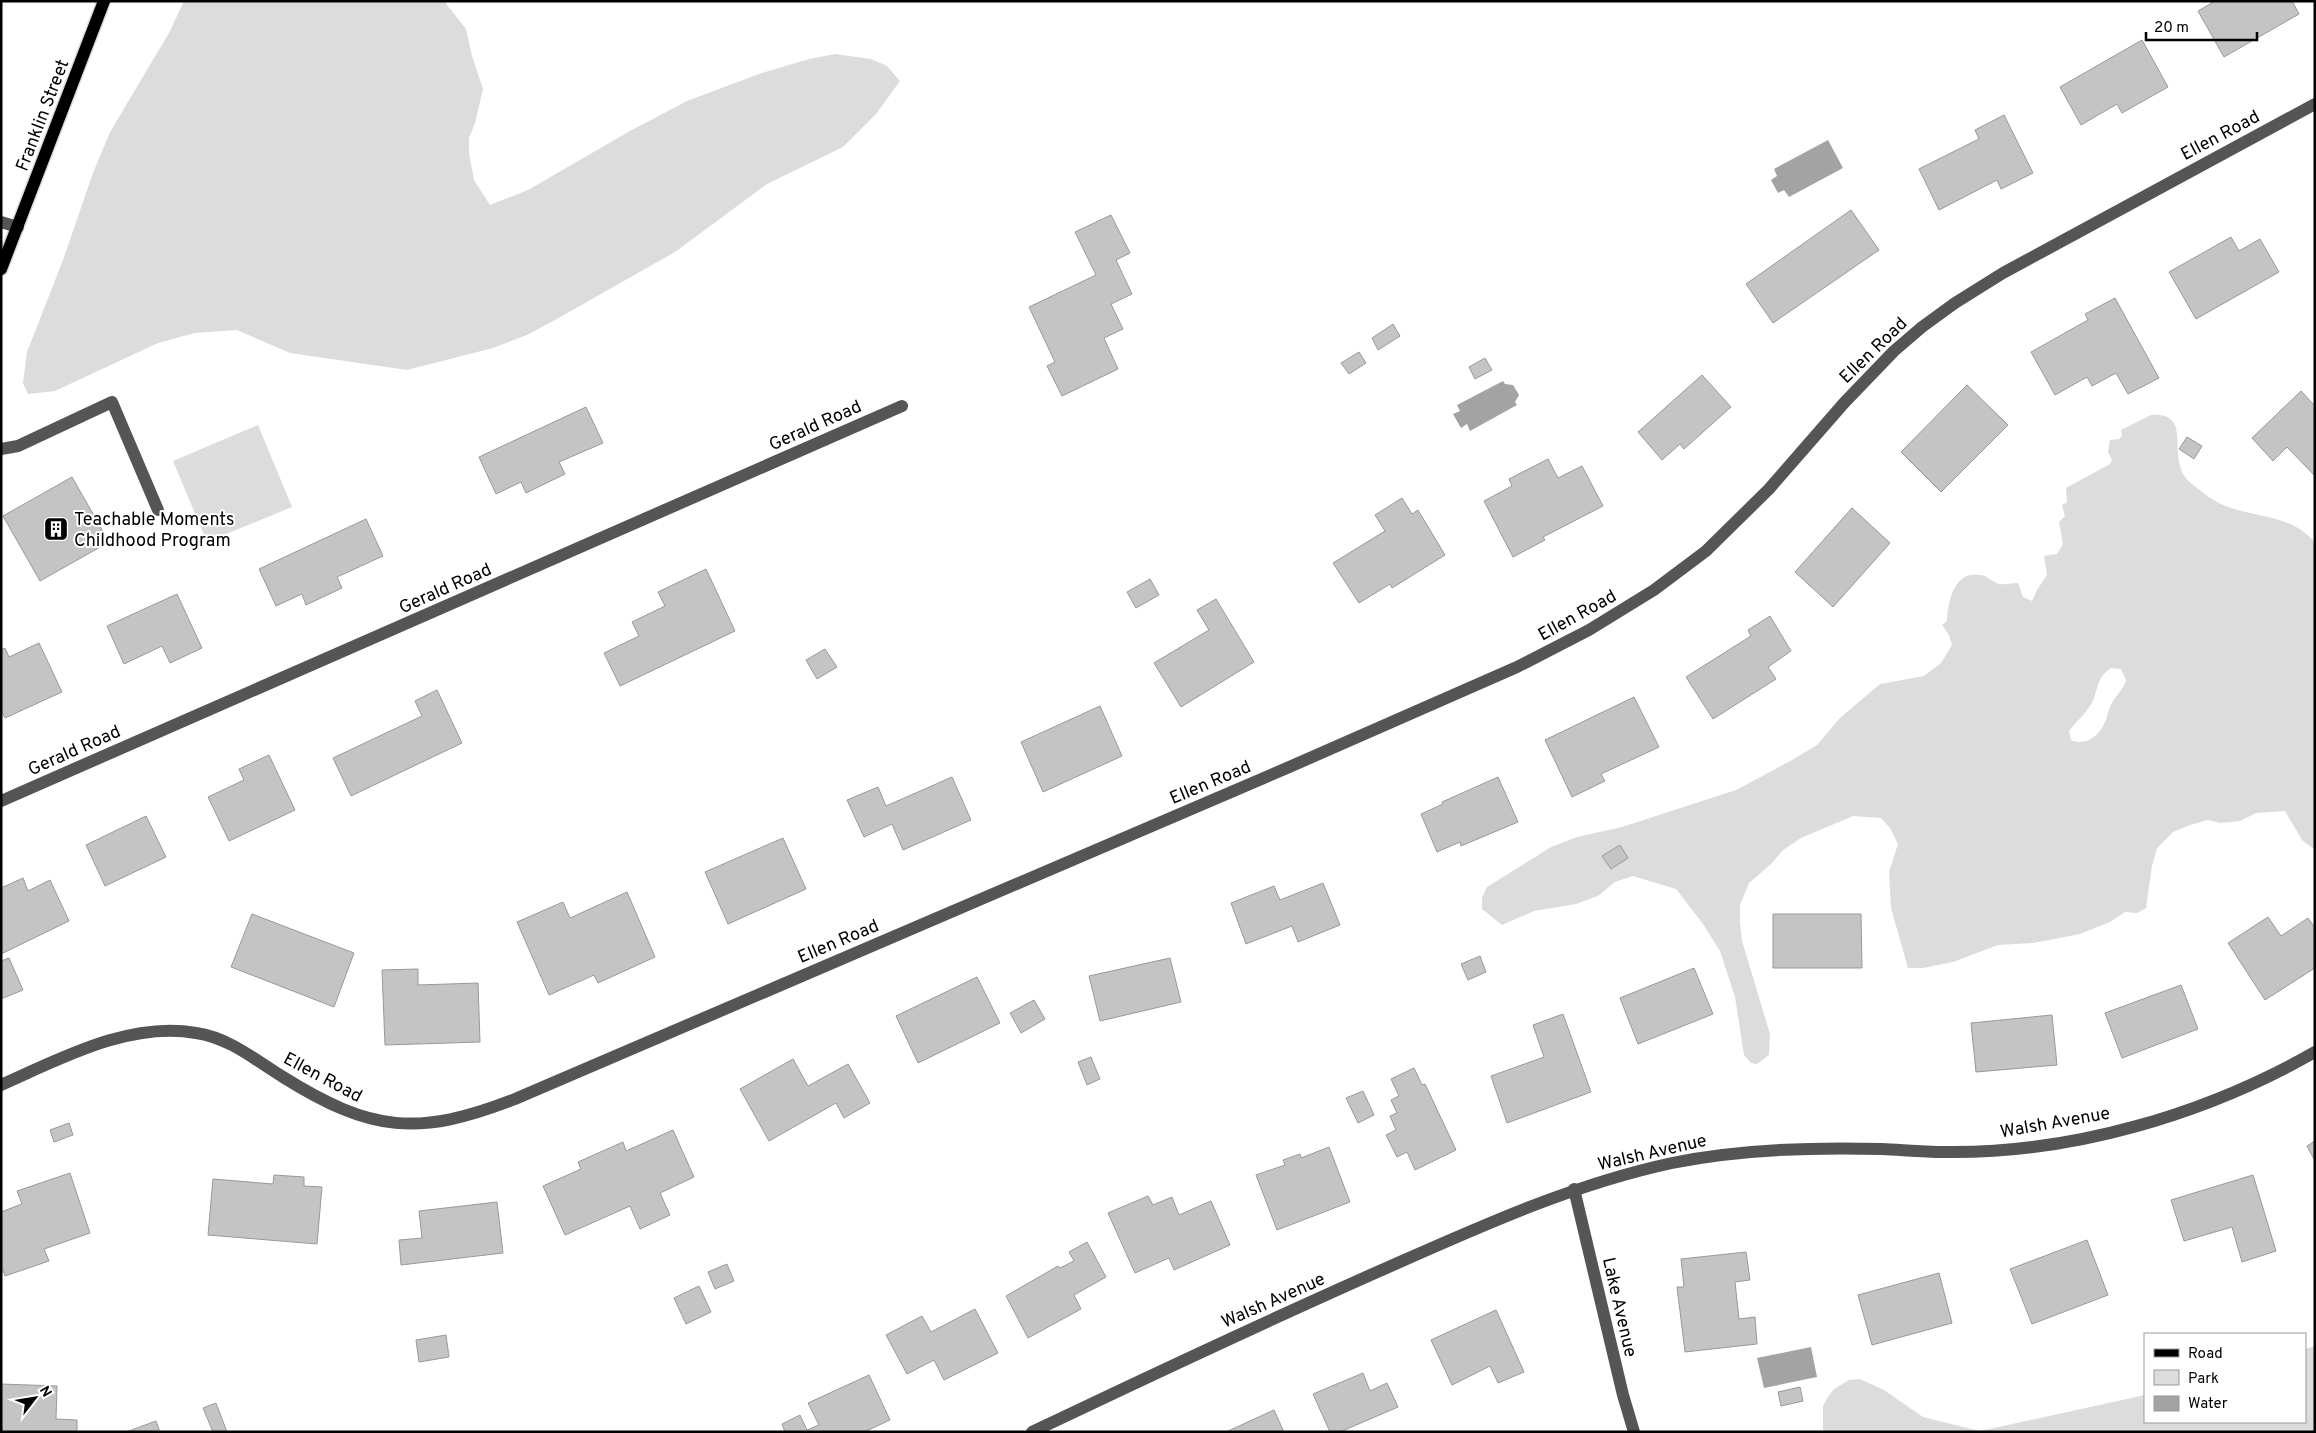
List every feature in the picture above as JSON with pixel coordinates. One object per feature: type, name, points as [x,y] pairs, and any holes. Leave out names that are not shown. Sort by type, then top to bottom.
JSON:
[{"type":"main road","name":"Franklin Street","points":[[1,269],[104,1]]},
{"type":"street","name":"Ellen Road","points":[[1,1085],[106,1042],[128,1036],[167,1031],[196,1033],[216,1038],[240,1048],[283,1077],[329,1104],[367,1119],[386,1123],[426,1124],[448,1120],[515,1099],[1287,768],[1517,667],[1589,630],[1654,590],[1706,551],[1769,489],[1866,378],[1922,328],[1955,303],[2012,268],[2315,104]]},
{"type":"street","points":[[1,222],[18,227]]},
{"type":"street","points":[[1,449],[18,446],[112,402],[158,510]]},
{"type":"street","name":"Gerald Road","points":[[1,802],[902,406]]},
{"type":"street","name":"Walsh Avenue","points":[[1032,1432],[1184,1359],[1390,1266],[1574,1189],[1628,1173],[1731,1154],[1788,1149],[1882,1149],[1945,1152],[2011,1150],[2072,1140],[2132,1126],[2220,1098],[2273,1075],[2315,1052]]},
{"type":"street","name":"Lake Avenue","points":[[1574,1189],[1622,1395],[1634,1432]]},
{"type":"green space","points":[[184,1],[444,1],[466,29],[472,56],[483,89],[475,123],[469,138],[469,153],[474,180],[490,205],[528,190],[630,131],[687,101],[759,74],[809,59],[835,54],[871,59],[887,66],[900,81],[876,114],[843,147],[767,184],[675,252],[527,335],[493,348],[407,370],[290,353],[237,330],[195,333],[158,343],[55,391],[28,394],[23,383],[27,352],[63,260],[93,173],[110,132],[169,33]]},
{"type":"green space","points":[[2151,415],[2165,416],[2173,421],[2176,429],[2179,463],[2184,474],[2192,484],[2214,500],[2229,507],[2269,517],[2294,526],[2315,543],[2315,850],[2302,840],[2285,811],[2256,813],[2240,821],[2220,823],[2208,820],[2190,825],[2173,832],[2157,848],[2152,866],[2146,908],[2137,913],[2125,912],[2110,922],[2080,934],[2033,943],[1998,945],[1953,962],[1923,968],[1908,968],[1891,908],[1889,872],[1898,844],[1890,828],[1881,818],[1853,816],[1801,838],[1783,850],[1771,864],[1749,883],[1740,905],[1742,941],[1770,1034],[1769,1055],[1757,1064],[1751,1063],[1744,1055],[1735,997],[1720,951],[1703,924],[1676,889],[1633,876],[1615,882],[1598,896],[1576,904],[1534,911],[1502,925],[1482,909],[1482,898],[1487,887],[1551,847],[1577,837],[1622,827],[1736,790],[1817,745],[1840,718],[1880,684],[1924,676],[1941,663],[1952,645],[1949,635],[1942,625],[1947,621],[1954,589],[1964,577],[1981,575],[1999,584],[2018,583],[2023,597],[2032,601],[2047,575],[2044,556],[2057,554],[2063,544],[2059,522],[2065,516],[2062,505],[2067,502],[2066,488],[2110,464],[2112,460],[2108,452],[2110,440],[2119,439],[2122,436],[2121,430]],"holes":[[[2111,668],[2121,669],[2126,680],[2111,705],[2103,727],[2087,741],[2077,742],[2071,740],[2069,731],[2092,703],[2098,684],[2103,676]]]},
{"type":"green space","points":[[258,425],[292,507],[207,542],[173,461]]},
{"type":"green space","points":[[2315,1346],[2315,1432],[1823,1432],[1823,1406],[1828,1397],[1834,1389],[1849,1380],[1860,1379],[1884,1390],[1923,1417],[1980,1431],[2144,1395],[2144,1423],[2306,1423],[2306,1349]]},
{"type":"water","points":[[1828,140],[1843,168],[1789,197],[1784,190],[1778,193],[1771,180],[1777,176],[1774,169]]},
{"type":"water","points":[[1503,381],[1505,384],[1513,385],[1519,395],[1515,402],[1517,405],[1470,431],[1467,424],[1461,428],[1453,414],[1460,411],[1457,405]]},
{"type":"water","points":[[1811,1347],[1817,1377],[1764,1388],[1757,1358]]},
{"type":"building","points":[[2215,1],[2292,1],[2299,14],[2224,57],[2198,11]]},
{"type":"building","points":[[2142,40],[2168,87],[2122,113],[2117,104],[2081,125],[2060,87]]},
{"type":"building","points":[[2004,115],[2033,173],[2001,189],[1997,180],[1939,210],[1919,169],[1979,139],[1975,130]]},
{"type":"building","points":[[1851,210],[1879,250],[1773,323],[1746,284]]},
{"type":"building","points":[[1111,215],[1130,253],[1116,260],[1132,294],[1111,304],[1123,329],[1104,338],[1118,369],[1062,396],[1047,366],[1055,362],[1029,307],[1096,275],[1075,232]]},
{"type":"building","points":[[2231,237],[2239,251],[2260,239],[2279,272],[2196,319],[2169,272]]},
{"type":"building","points":[[2115,298],[2159,378],[2128,394],[2116,373],[2092,386],[2087,377],[2055,395],[2031,352],[2088,320],[2085,314]]},
{"type":"building","points":[[1393,324],[1400,336],[1378,350],[1372,338]]},
{"type":"building","points":[[1359,352],[1366,363],[1349,374],[1341,363]]},
{"type":"building","points":[[1485,358],[1492,370],[1475,379],[1469,367]]},
{"type":"building","points":[[1702,375],[1731,407],[1684,449],[1680,444],[1662,460],[1638,432]]},
{"type":"building","points":[[1967,385],[2008,425],[1941,492],[1901,452]]},
{"type":"building","points":[[2301,391],[2315,406],[2315,476],[2287,447],[2273,461],[2252,438]]},
{"type":"building","points":[[586,407],[603,443],[559,462],[565,474],[526,493],[521,482],[496,494],[479,457]]},
{"type":"building","points":[[2187,437],[2202,446],[2194,459],[2179,449]]},
{"type":"building","points":[[1548,459],[1558,478],[1582,466],[1603,506],[1543,537],[1545,540],[1513,557],[1484,501],[1512,486],[1509,479]]},
{"type":"building","name":"Teachable Moments Childhood Program","points":[[72,477],[109,542],[40,581],[3,516]]},
{"type":"building","points":[[1402,498],[1412,514],[1418,510],[1445,555],[1392,588],[1390,584],[1359,603],[1333,563],[1385,531],[1375,515]]},
{"type":"building","points":[[1852,508],[1890,543],[1833,607],[1795,572]]},
{"type":"building","points":[[366,519],[383,556],[337,577],[342,588],[306,605],[302,594],[276,606],[259,569]]},
{"type":"building","points":[[706,569],[735,631],[620,686],[604,653],[639,636],[632,622],[665,606],[658,592]]},
{"type":"building","points":[[1150,579],[1159,595],[1136,608],[1127,592]]},
{"type":"building","points":[[177,594],[202,648],[170,663],[162,646],[124,664],[107,626]]},
{"type":"building","points":[[1216,599],[1254,662],[1181,707],[1154,663],[1209,630],[1197,610]]},
{"type":"building","points":[[1770,616],[1791,651],[1768,667],[1776,679],[1713,719],[1686,677],[1751,636],[1748,630]]},
{"type":"building","points":[[39,643],[62,692],[5,718],[1,710],[1,650],[5,648],[9,657]]},
{"type":"building","points":[[825,649],[837,667],[817,679],[806,660]]},
{"type":"building","points":[[437,690],[462,743],[351,796],[333,758],[422,716],[415,701]]},
{"type":"building","points":[[1634,697],[1659,747],[1601,774],[1605,781],[1572,797],[1545,740]]},
{"type":"building","points":[[1100,706],[1122,756],[1043,792],[1021,742]]},
{"type":"building","points":[[269,755],[295,810],[229,841],[208,797],[244,780],[239,769]]},
{"type":"building","points":[[952,777],[971,820],[903,850],[892,824],[864,837],[847,800],[878,787],[886,806]]},
{"type":"building","points":[[1498,777],[1518,822],[1461,846],[1460,842],[1437,852],[1421,814],[1443,804],[1442,802]]},
{"type":"building","points":[[146,816],[166,857],[105,886],[86,845]]},
{"type":"building","points":[[783,838],[806,889],[728,924],[705,872]]},
{"type":"building","points":[[1620,845],[1628,858],[1611,869],[1602,856]]},
{"type":"building","points":[[23,878],[28,891],[50,880],[69,921],[1,954],[1,888]]},
{"type":"building","points":[[1323,883],[1340,925],[1298,942],[1292,926],[1246,944],[1231,903],[1274,886],[1280,900]]},
{"type":"building","points":[[627,892],[655,957],[598,983],[594,975],[549,995],[517,922],[563,902],[570,918]]},
{"type":"building","points":[[252,914],[354,953],[334,1007],[231,967]]},
{"type":"building","points":[[1773,914],[1861,914],[1862,968],[1773,968]]},
{"type":"building","points":[[2268,917],[2281,936],[2308,918],[2315,928],[2315,968],[2265,1000],[2228,943]]},
{"type":"building","points":[[1480,956],[1486,972],[1468,980],[1461,964]]},
{"type":"building","points":[[9,958],[23,990],[1,999],[1,961]]},
{"type":"building","points":[[1170,958],[1181,1002],[1100,1021],[1089,976]]},
{"type":"building","points":[[1694,968],[1713,1014],[1638,1044],[1620,998]]},
{"type":"building","points":[[418,969],[418,985],[478,983],[480,1042],[385,1045],[382,970]]},
{"type":"building","points":[[977,977],[1000,1023],[918,1063],[896,1016]]},
{"type":"building","points":[[2181,985],[2198,1029],[2122,1058],[2105,1013]]},
{"type":"building","points":[[1034,1000],[1045,1019],[1021,1033],[1010,1013]]},
{"type":"building","points":[[1563,1014],[1591,1092],[1507,1123],[1491,1076],[1544,1057],[1533,1025]]},
{"type":"building","points":[[2052,1015],[2057,1065],[1976,1072],[1971,1023]]},
{"type":"building","points":[[1091,1057],[1100,1079],[1087,1085],[1078,1062]]},
{"type":"building","points":[[793,1059],[808,1086],[848,1064],[870,1103],[844,1118],[836,1103],[769,1141],[740,1089]]},
{"type":"building","points":[[1414,1068],[1422,1085],[1425,1084],[1456,1150],[1415,1170],[1407,1152],[1397,1157],[1386,1135],[1396,1130],[1390,1116],[1397,1113],[1391,1100],[1399,1096],[1391,1079]]},
{"type":"building","points":[[1363,1091],[1374,1115],[1358,1123],[1346,1098]]},
{"type":"building","points":[[69,1123],[73,1135],[54,1142],[50,1130]]},
{"type":"building","points":[[673,1130],[694,1177],[660,1193],[670,1215],[640,1229],[630,1206],[565,1235],[543,1186],[581,1169],[578,1162],[623,1142],[626,1151]]},
{"type":"building","points":[[2315,1141],[2315,1161],[2307,1146]]},
{"type":"building","points":[[1329,1147],[1350,1202],[1277,1230],[1256,1175],[1285,1165],[1283,1160],[1300,1154],[1301,1158]]},
{"type":"building","points":[[70,1173],[90,1233],[44,1249],[49,1261],[5,1276],[1,1265],[1,1212],[22,1204],[17,1191]]},
{"type":"building","points":[[274,1175],[304,1177],[304,1186],[322,1187],[317,1244],[208,1235],[213,1179],[273,1184]]},
{"type":"building","points":[[2253,1175],[2276,1251],[2242,1262],[2232,1227],[2184,1241],[2171,1200]]},
{"type":"building","points":[[1148,1196],[1153,1205],[1172,1197],[1179,1215],[1211,1201],[1230,1245],[1174,1270],[1169,1258],[1135,1273],[1108,1213]]},
{"type":"building","points":[[497,1202],[503,1253],[401,1265],[399,1240],[422,1238],[419,1211]]},
{"type":"building","points":[[2087,1240],[2108,1295],[2032,1324],[2010,1269]]},
{"type":"building","points":[[1087,1242],[1106,1277],[1074,1295],[1081,1309],[1028,1338],[1006,1296],[1058,1266],[1060,1268],[1074,1261],[1069,1252]]},
{"type":"building","points":[[1746,1252],[1750,1280],[1735,1282],[1739,1319],[1755,1317],[1757,1344],[1685,1352],[1677,1287],[1684,1287],[1681,1259]]},
{"type":"building","points":[[727,1264],[734,1281],[715,1289],[708,1272]]},
{"type":"building","points":[[1939,1273],[1952,1323],[1872,1345],[1858,1295]]},
{"type":"building","points":[[699,1286],[711,1312],[686,1324],[674,1298]]},
{"type":"building","points":[[975,1309],[998,1353],[944,1380],[934,1360],[907,1374],[886,1335],[922,1316],[931,1332]]},
{"type":"building","points":[[1496,1310],[1524,1372],[1498,1383],[1490,1366],[1452,1385],[1431,1340]]},
{"type":"building","points":[[446,1335],[449,1357],[419,1362],[416,1340]]},
{"type":"building","points":[[1363,1373],[1370,1391],[1387,1383],[1398,1407],[1340,1432],[1330,1432],[1313,1394]]},
{"type":"building","points":[[869,1375],[890,1420],[864,1432],[785,1432],[782,1424],[800,1415],[807,1430],[819,1425],[808,1403]]},
{"type":"building","points":[[1,1384],[57,1386],[56,1419],[77,1420],[77,1432],[1,1432]]},
{"type":"building","points":[[1800,1387],[1803,1401],[1781,1406],[1778,1392]]},
{"type":"building","points":[[216,1403],[227,1432],[213,1432],[203,1408]]},
{"type":"building","points":[[1274,1410],[1284,1432],[1226,1432]]},
{"type":"building","points":[[156,1421],[160,1432],[126,1432]]},
{"type":"place","name":"Teachable Moments Childhood Program","points":[[56,529]]}]
